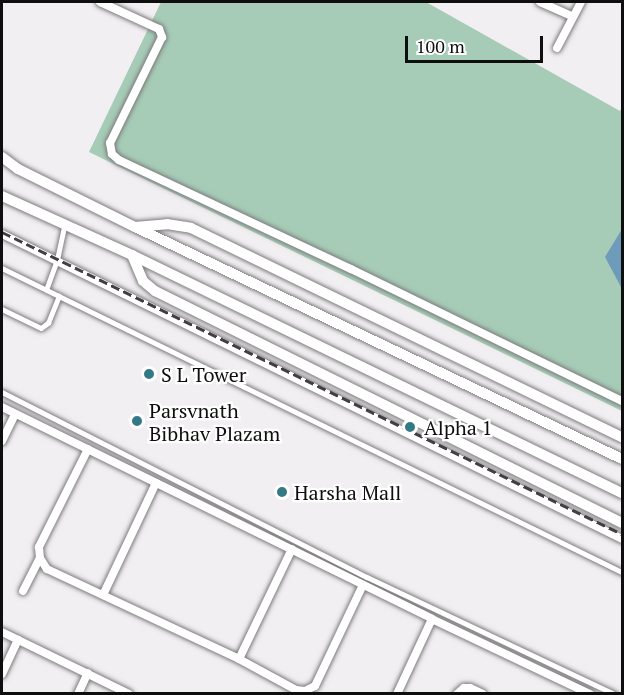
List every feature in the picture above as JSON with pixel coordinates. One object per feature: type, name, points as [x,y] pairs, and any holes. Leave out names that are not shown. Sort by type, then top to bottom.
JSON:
[{"type":"street","points":[[100,2],[159,29],[162,37],[110,143],[112,154],[119,160],[351,268],[622,401]]},
{"type":"street","points":[[540,2],[573,17]]},
{"type":"street","points":[[557,48],[581,2]]},
{"type":"street","points":[[2,157],[18,169],[135,227],[622,459]]},
{"type":"street","points":[[2,196],[132,255],[622,493]]},
{"type":"street","points":[[135,227],[167,224],[191,228],[622,437]]},
{"type":"street","points":[[2,234],[622,539]]},
{"type":"street","points":[[132,255],[143,281],[155,291],[622,523]]},
{"type":"street","points":[[2,407],[432,619],[590,693]]},
{"type":"street","points":[[2,441],[15,414]]},
{"type":"street","points":[[88,449],[39,547],[40,558],[46,569],[239,659],[296,690],[305,691],[315,686],[363,585]]},
{"type":"street","points":[[103,595],[156,483]]},
{"type":"street","points":[[239,659],[292,549]]},
{"type":"street","points":[[23,591],[40,558]]},
{"type":"street","points":[[397,693],[432,619]]},
{"type":"street","points":[[2,632],[129,693]]},
{"type":"street","points":[[2,674],[18,640]]},
{"type":"street","points":[[78,693],[88,673]]},
{"type":"street","points":[[458,693],[464,688],[483,693]]},
{"type":"lane","points":[[46,290],[57,260],[65,224]]},
{"type":"lane","points":[[2,268],[622,572]]},
{"type":"lane","points":[[2,309],[41,328],[48,323],[59,296]]},
{"type":"lane","points":[[2,392],[367,577],[615,693]]},
{"type":"green space","points":[[161,2],[426,2],[620,111],[622,107],[622,411],[89,152]]},
{"type":"water","points":[[622,229],[622,289],[605,257]]},
{"type":"railway","points":[[2,232],[622,534]]},
{"type":"place","name":"S L Tower","points":[[149,374]]},
{"type":"place","name":"Parsvnath Bibhav Plazam","points":[[137,421]]},
{"type":"place","name":"Alpha 1","points":[[410,427]]},
{"type":"place","name":"Harsha Mall","points":[[282,492]]}]
